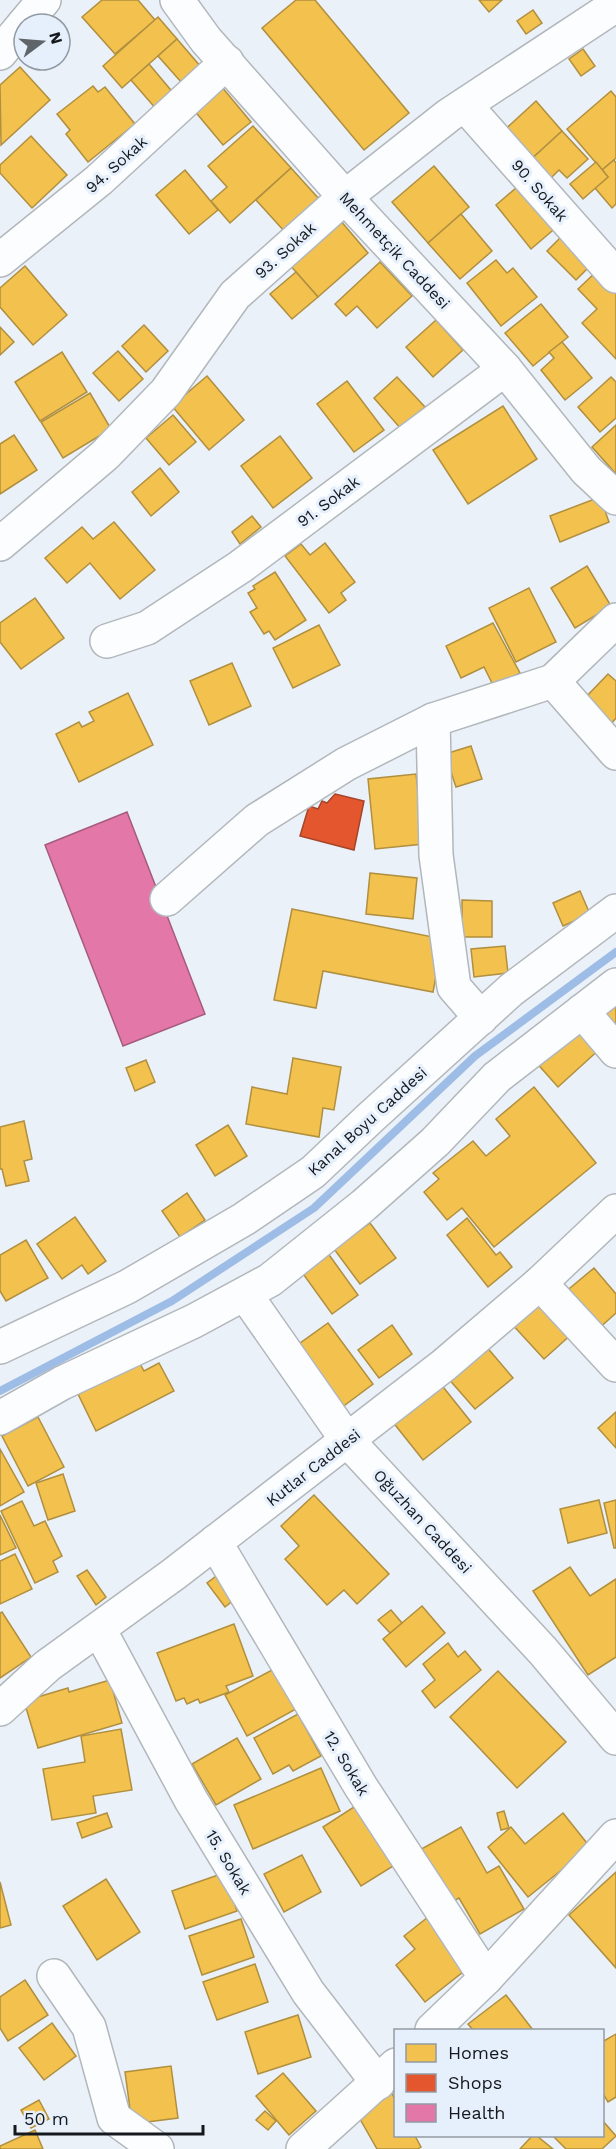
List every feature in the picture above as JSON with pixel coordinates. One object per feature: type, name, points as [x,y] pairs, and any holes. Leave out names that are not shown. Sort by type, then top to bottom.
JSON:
[{"type":"street","name":"Mehmetçik Caddesi","points":[[177,0],[206,39],[345,197],[505,369],[586,470],[616,498]]},
{"type":"street","name":"93. Sokak","points":[[0,544],[105,455],[166,392],[235,295],[345,197],[449,115],[616,5]]},
{"type":"street","points":[[0,53],[34,10]]},
{"type":"street","name":"94. Sokak","points":[[1,258],[99,180],[227,62]]},
{"type":"street","name":"90. Sokak","points":[[465,105],[616,276]]},
{"type":"street","name":"91. Sokak","points":[[107,641],[147,628],[240,567],[505,369]]},
{"type":"street","points":[[167,899],[257,820],[346,764],[433,720],[553,681],[616,620]]},
{"type":"street","points":[[553,681],[616,753]]},
{"type":"street","points":[[433,720],[436,855],[454,987],[481,1018]]},
{"type":"street","name":"Kanal Boyu Caddesi","points":[[0,1347],[128,1287],[244,1219],[313,1172],[512,990],[616,911]]},
{"type":"street","points":[[0,1418],[62,1383],[194,1321],[270,1280],[364,1205],[435,1142],[497,1077],[616,985]]},
{"type":"street","points":[[582,1011],[616,1051]]},
{"type":"street","name":"Kutlar Caddesi","points":[[0,1709],[47,1666],[215,1542],[444,1365],[540,1283],[616,1211]]},
{"type":"street","points":[[540,1283],[616,1365]]},
{"type":"street","name":"Oğuzhan Caddesi","points":[[245,1294],[347,1440],[543,1651],[616,1738]]},
{"type":"street","name":"12. Sokak","points":[[215,1542],[361,1787],[486,1978]]},
{"type":"street","name":"15. Sokak","points":[[99,1629],[191,1800],[308,1992],[387,2074]]},
{"type":"street","points":[[434,2029],[486,1978],[616,1836]]},
{"type":"street","points":[[54,1976],[89,2027],[114,2118],[157,2149]]},
{"type":"street","points":[[303,2149],[387,2074]]},
{"type":"building: Homes","points":[[102,0],[138,0],[155,20],[115,54],[82,17]]},
{"type":"building: Homes","points":[[296,0],[315,0],[409,113],[364,150],[262,28]]},
{"type":"building: Homes","points":[[479,0],[502,0],[489,12]]},
{"type":"building: Homes","points":[[533,10],[542,23],[526,34],[517,21]]},
{"type":"building: Homes","points":[[158,17],[177,39],[122,88],[103,66]]},
{"type":"building: Homes","points":[[177,39],[201,67],[182,83],[158,56]]},
{"type":"building: Homes","points":[[583,49],[595,66],[581,76],[569,59]]},
{"type":"building: Homes","points":[[149,64],[175,95],[157,110],[131,80]]},
{"type":"building: Homes","points":[[14,72],[25,72],[50,100],[1,145],[0,85]]},
{"type":"building: Homes","points":[[93,86],[98,92],[105,87],[135,124],[88,162],[66,134],[70,130],[57,114]]},
{"type":"building: Homes","points":[[221,86],[251,122],[223,145],[193,109]]},
{"type":"building: Homes","points":[[611,91],[616,97],[616,158],[602,170],[567,129]]},
{"type":"building: Homes","points":[[536,101],[562,131],[526,164],[499,135]]},
{"type":"building: Homes","points":[[253,126],[291,168],[230,223],[211,201],[227,187],[208,166]]},
{"type":"building: Homes","points":[[562,131],[588,159],[567,178],[559,170],[544,185],[526,164]]},
{"type":"building: Homes","points":[[31,136],[67,175],[32,208],[0,173],[0,165]]},
{"type":"building: Homes","points":[[614,160],[616,163],[616,204],[612,208],[595,188],[608,177],[602,170]]},
{"type":"building: Homes","points":[[596,162],[608,177],[583,199],[570,184]]},
{"type":"building: Homes","points":[[434,166],[469,207],[428,243],[392,202]]},
{"type":"building: Homes","points":[[291,168],[320,200],[285,232],[256,200]]},
{"type":"building: Homes","points":[[185,170],[218,210],[189,234],[156,195]]},
{"type":"building: Homes","points":[[523,182],[558,226],[531,249],[496,205]]},
{"type":"building: Homes","points":[[461,214],[492,251],[460,279],[428,243]]},
{"type":"building: Homes","points":[[340,220],[368,253],[318,297],[289,264]]},
{"type":"building: Homes","points":[[563,235],[592,264],[576,280],[547,251]]},
{"type":"building: Homes","points":[[496,260],[507,273],[513,268],[537,297],[501,326],[467,283]]},
{"type":"building: Homes","points":[[380,262],[412,296],[377,328],[357,306],[346,316],[335,304]]},
{"type":"building: Homes","points":[[25,266],[67,315],[33,345],[0,307],[0,288]]},
{"type":"building: Homes","points":[[598,270],[616,290],[616,359],[582,323],[597,309],[578,289]]},
{"type":"building: Homes","points":[[296,272],[318,297],[292,319],[270,294]]},
{"type":"building: Homes","points":[[541,304],[568,337],[533,366],[505,333]]},
{"type":"building: Homes","points":[[436,320],[463,350],[433,377],[406,347]]},
{"type":"building: Homes","points":[[144,325],[168,351],[146,372],[122,346]]},
{"type":"building: Homes","points":[[0,327],[14,342],[0,355]]},
{"type":"building: Homes","points":[[562,342],[592,378],[565,400],[541,370],[554,358],[549,352]]},
{"type":"building: Homes","points":[[118,351],[143,379],[119,401],[93,373]]},
{"type":"building: Homes","points":[[62,352],[87,392],[40,421],[15,382]]},
{"type":"building: Homes","points":[[207,376],[244,420],[209,450],[172,406]]},
{"type":"building: Homes","points":[[397,377],[425,407],[401,429],[374,398]]},
{"type":"building: Homes","points":[[611,377],[616,382],[616,418],[600,432],[578,407]]},
{"type":"building: Homes","points":[[347,381],[384,430],[354,452],[317,404]]},
{"type":"building: Homes","points":[[90,393],[111,429],[63,458],[41,422]]},
{"type":"building: Homes","points":[[503,406],[537,459],[468,504],[433,450]]},
{"type":"building: Homes","points":[[173,415],[196,442],[169,465],[146,438]]},
{"type":"building: Homes","points":[[616,425],[616,474],[592,447]]},
{"type":"building: Homes","points":[[14,435],[37,470],[0,494],[0,444]]},
{"type":"building: Homes","points":[[280,436],[312,478],[273,508],[241,466]]},
{"type":"building: Homes","points":[[160,468],[179,492],[151,516],[132,492]]},
{"type":"building: Homes","points":[[600,497],[609,522],[560,542],[550,516]]},
{"type":"building: Homes","points":[[252,516],[261,527],[240,544],[232,532]]},
{"type":"building: Homes","points":[[114,522],[155,570],[120,599],[90,563],[67,583],[45,558],[82,527],[93,539]]},
{"type":"building: Homes","points":[[325,543],[355,582],[341,593],[346,600],[329,613],[285,556],[301,544],[310,555]]},
{"type":"building: Homes","points":[[587,566],[611,606],[575,628],[551,588]]},
{"type":"building: Homes","points":[[275,572],[306,620],[275,640],[269,631],[264,634],[250,612],[257,608],[248,593],[255,589],[253,586]]},
{"type":"building: Homes","points":[[529,588],[556,642],[516,662],[489,608]]},
{"type":"building: Homes","points":[[35,598],[64,638],[21,669],[0,642],[0,623]]},
{"type":"building: Homes","points":[[493,623],[520,673],[494,687],[484,667],[461,678],[446,646]]},
{"type":"building: Homes","points":[[319,625],[340,665],[293,688],[273,648]]},
{"type":"building: Homes","points":[[232,663],[251,706],[209,725],[190,681]]},
{"type":"building: Homes","points":[[608,674],[616,681],[616,718],[610,725],[583,700]]},
{"type":"building: Homes","points":[[128,693],[153,745],[79,782],[56,734],[79,722],[82,727],[94,721],[89,712]]},
{"type":"building: Homes","points":[[471,746],[482,779],[456,787],[445,754]]},
{"type":"building: Homes","points":[[416,774],[424,844],[375,849],[368,779]]},
{"type":"building: Homes","points":[[370,873],[417,878],[413,919],[366,914]]},
{"type":"building: Homes","points":[[580,891],[590,914],[563,926],[553,903]]},
{"type":"building: Homes","points":[[462,900],[492,901],[492,937],[462,937]]},
{"type":"building: Homes","points":[[292,909],[443,939],[433,992],[323,971],[316,1008],[274,1000]]},
{"type":"building: Homes","points":[[505,946],[508,973],[474,977],[471,949]]},
{"type":"building: Homes","points":[[616,1000],[616,1029],[602,1013]]},
{"type":"building: Homes","points":[[579,1021],[602,1047],[558,1087],[534,1060]]},
{"type":"building: Homes","points":[[293,1058],[341,1067],[334,1110],[323,1108],[319,1137],[246,1124],[252,1087],[287,1094]]},
{"type":"building: Homes","points":[[146,1060],[155,1082],[135,1091],[126,1068]]},
{"type":"building: Homes","points":[[534,1087],[596,1163],[494,1247],[462,1208],[447,1220],[424,1192],[439,1179],[433,1173],[473,1141],[486,1156],[510,1136],[496,1119]]},
{"type":"building: Homes","points":[[24,1121],[32,1159],[24,1161],[29,1181],[6,1186],[2,1169],[0,1169],[0,1127]]},
{"type":"building: Homes","points":[[228,1125],[247,1156],[215,1176],[196,1145]]},
{"type":"building: Homes","points":[[187,1193],[205,1220],[180,1237],[162,1211]]},
{"type":"building: Homes","points":[[75,1217],[106,1261],[88,1274],[82,1265],[62,1279],[37,1244]]},
{"type":"building: Homes","points":[[467,1218],[496,1255],[500,1252],[512,1267],[488,1287],[447,1235]]},
{"type":"building: Homes","points":[[370,1223],[396,1258],[360,1284],[334,1249]]},
{"type":"building: Homes","points":[[26,1240],[48,1278],[6,1301],[0,1291],[0,1255]]},
{"type":"building: Homes","points":[[327,1252],[358,1295],[332,1314],[301,1271]]},
{"type":"building: Homes","points":[[594,1268],[616,1294],[616,1313],[596,1331],[564,1293]]},
{"type":"building: Homes","points":[[540,1295],[574,1332],[544,1359],[510,1322]]},
{"type":"building: Homes","points":[[328,1323],[373,1384],[341,1408],[296,1346]]},
{"type":"building: Homes","points":[[392,1325],[412,1354],[379,1378],[358,1350]]},
{"type":"building: Homes","points":[[485,1345],[513,1378],[475,1409],[447,1377]]},
{"type":"building: Homes","points":[[138,1360],[144,1371],[159,1363],[174,1391],[96,1431],[77,1392]]},
{"type":"building: Homes","points":[[440,1383],[471,1422],[423,1460],[392,1421]]},
{"type":"building: Homes","points":[[616,1412],[616,1448],[598,1428]]},
{"type":"building: Homes","points":[[38,1417],[64,1467],[28,1486],[2,1436]]},
{"type":"building: Homes","points":[[0,1449],[24,1492],[0,1506]]},
{"type":"building: Homes","points":[[63,1474],[75,1511],[48,1520],[36,1483]]},
{"type":"building: Homes","points":[[314,1495],[389,1574],[357,1604],[344,1590],[327,1605],[285,1559],[299,1546],[281,1526]]},
{"type":"building: Homes","points":[[599,1500],[607,1533],[568,1543],[560,1509]]},
{"type":"building: Homes","points":[[616,1500],[616,1548],[614,1548],[604,1503]]},
{"type":"building: Homes","points":[[22,1501],[34,1526],[45,1521],[62,1556],[53,1561],[58,1572],[35,1583],[1,1511]]},
{"type":"building: Homes","points":[[0,1515],[16,1548],[0,1555]]},
{"type":"building: Homes","points":[[15,1554],[32,1589],[0,1604],[0,1561]]},
{"type":"building: Homes","points":[[570,1567],[590,1596],[616,1579],[616,1657],[588,1675],[533,1591]]},
{"type":"building: Homes","points":[[87,1570],[106,1597],[96,1605],[77,1576]]},
{"type":"building: Homes","points":[[223,1571],[240,1595],[225,1607],[207,1583]]},
{"type":"building: Homes","points":[[422,1606],[445,1633],[406,1667],[383,1639]]},
{"type":"building: Homes","points":[[391,1610],[402,1623],[390,1633],[378,1620]]},
{"type":"building: Homes","points":[[2,1612],[31,1657],[0,1678],[0,1613]]},
{"type":"building: Homes","points":[[234,1624],[253,1676],[226,1686],[229,1692],[200,1703],[198,1699],[187,1704],[184,1698],[176,1701],[157,1653]]},
{"type":"building: Homes","points":[[448,1643],[458,1657],[465,1651],[481,1670],[435,1708],[422,1691],[435,1680],[423,1664]]},
{"type":"building: Homes","points":[[274,1669],[296,1709],[247,1736],[225,1695]]},
{"type":"building: Homes","points":[[498,1671],[566,1742],[517,1788],[450,1717]]},
{"type":"building: Homes","points":[[110,1680],[122,1723],[38,1748],[24,1701],[68,1688],[69,1692]]},
{"type":"building: Homes","points":[[298,1714],[321,1756],[293,1771],[289,1765],[273,1774],[254,1738]]},
{"type":"building: Homes","points":[[121,1729],[132,1790],[93,1796],[96,1813],[52,1820],[43,1769],[85,1762],[81,1736]]},
{"type":"building: Homes","points":[[237,1738],[261,1779],[216,1805],[192,1764]]},
{"type":"building: Homes","points":[[321,1768],[340,1811],[253,1849],[234,1805]]},
{"type":"building: Homes","points":[[360,1803],[398,1863],[361,1886],[323,1827]]},
{"type":"building: Homes","points":[[504,1811],[509,1828],[501,1830],[497,1813]]},
{"type":"building: Homes","points":[[107,1813],[112,1827],[82,1838],[77,1823]]},
{"type":"building: Homes","points":[[563,1813],[590,1847],[528,1897],[488,1847],[511,1827],[525,1844]]},
{"type":"building: Homes","points":[[461,1827],[487,1873],[499,1866],[524,1909],[480,1934],[459,1898],[446,1905],[416,1852]]},
{"type":"building: Homes","points":[[302,1855],[321,1892],[284,1912],[264,1874]]},
{"type":"building: Homes","points":[[616,1872],[616,1968],[569,1915]]},
{"type":"building: Homes","points":[[224,1873],[237,1911],[185,1929],[172,1891]]},
{"type":"building: Homes","points":[[106,1879],[140,1932],[97,1960],[63,1906]]},
{"type":"building: Homes","points":[[0,1882],[11,1925],[0,1928]]},
{"type":"building: Homes","points":[[428,1917],[468,1968],[425,2002],[396,1965],[415,1949],[404,1936]]},
{"type":"building: Homes","points":[[241,1919],[254,1957],[202,1975],[189,1936]]},
{"type":"building: Homes","points":[[255,1964],[268,2002],[217,2020],[203,1982]]},
{"type":"building: Homes","points":[[25,1980],[48,2015],[8,2041],[0,2028],[0,1997]]},
{"type":"building: Homes","points":[[506,1995],[532,2029],[472,2029],[468,2024]]},
{"type":"building: Homes","points":[[298,2015],[311,2057],[258,2074],[245,2032]]},
{"type":"building: Homes","points":[[52,2023],[76,2056],[44,2080],[19,2048]]},
{"type":"building: Homes","points":[[616,2034],[616,2097],[608,2102],[604,2095],[604,2041]]},
{"type":"building: Homes","points":[[171,2066],[178,2118],[132,2124],[125,2072]]},
{"type":"building: Homes","points":[[283,2073],[316,2111],[289,2135],[256,2096]]},
{"type":"building: Homes","points":[[391,2092],[394,2097],[394,2137],[416,2137],[421,2147],[418,2149],[377,2149],[356,2112]]},
{"type":"building: Homes","points":[[39,2100],[49,2119],[31,2128],[21,2110]]},
{"type":"building: Homes","points":[[265,2111],[276,2121],[268,2130],[256,2120]]},
{"type":"building: Homes","points":[[604,2122],[616,2136],[602,2149],[566,2149],[554,2137],[604,2137]]},
{"type":"building: Homes","points":[[35,2130],[43,2149],[0,2149],[0,2146]]},
{"type":"building: Homes","points":[[531,2137],[538,2137],[553,2149],[520,2149]]},
{"type":"building: Shops","points":[[335,794],[364,801],[354,850],[300,836],[309,806],[318,809],[322,801],[327,803]]},
{"type":"building: Health","points":[[127,812],[205,1014],[123,1046],[45,845]]},
{"type":"waterway","points":[[0,1391],[172,1301],[314,1208],[475,1056],[616,952]]}]
